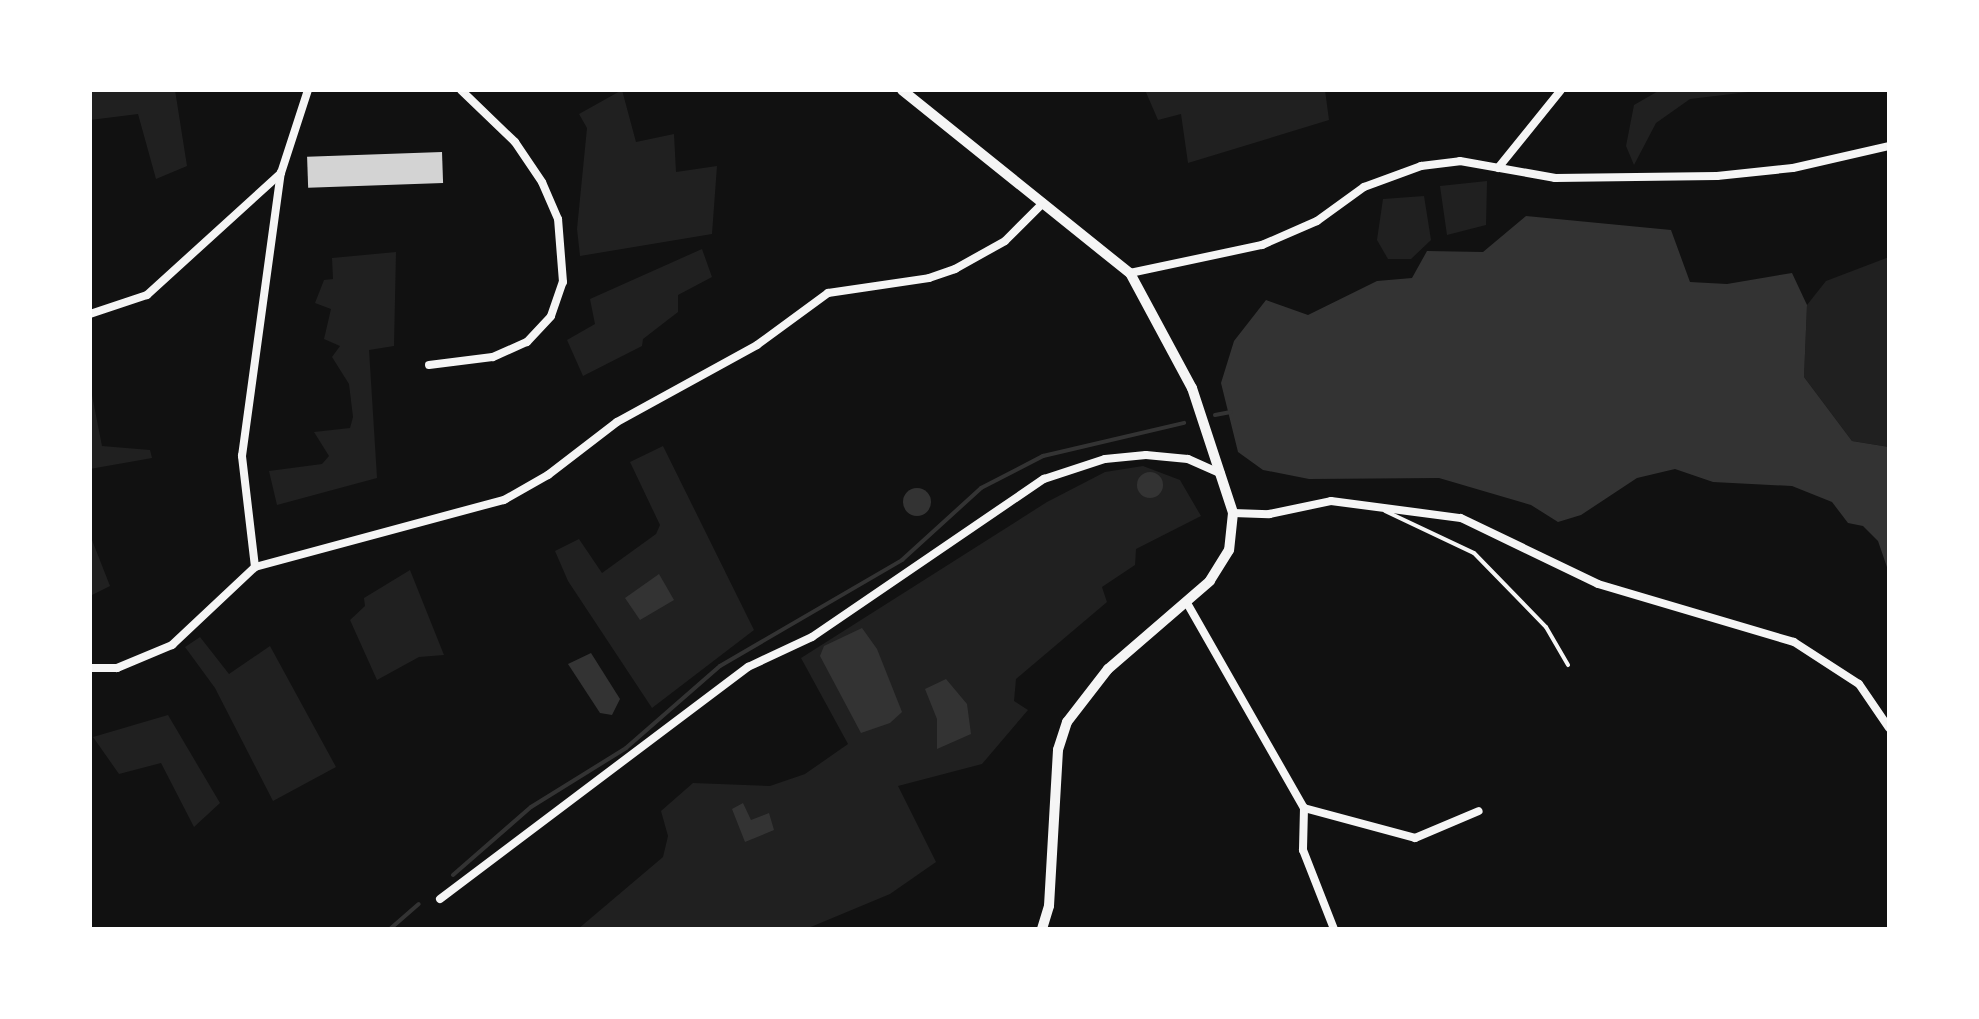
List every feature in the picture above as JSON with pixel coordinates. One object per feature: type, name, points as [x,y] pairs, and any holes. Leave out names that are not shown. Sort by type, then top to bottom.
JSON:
[{"type":"street","points":[[255,567],[242,456],[281,173],[308,90]]},
{"type":"street","points":[[429,365],[493,357],[527,342],[551,316],[563,282],[558,219],[542,182],[515,142],[461,90]]},
{"type":"street","points":[[902,90],[1130,273],[1192,388],[1225,476],[1233,513],[1223,563],[1187,603],[1108,669],[1067,722],[1058,750],[1049,906],[1042,929]]},
{"type":"street","points":[[1498,168],[1561,90]]},
{"type":"street","points":[[1130,273],[1262,245],[1317,221],[1364,187],[1421,166],[1460,161],[1555,178],[1717,176],[1793,168],[1889,146]]},
{"type":"street","points":[[90,314],[147,295],[281,173]]},
{"type":"street","points":[[90,668],[117,668],[172,645],[255,567],[504,500],[548,475],[617,422],[757,345],[828,293],[929,278],[955,269],[1005,241],[1043,203]]},
{"type":"street","points":[[440,899],[748,667],[812,637],[1044,479],[1105,459],[1146,455],[1188,459],[1225,476]]},
{"type":"street","points":[[1233,513],[1269,514],[1331,501],[1461,518],[1598,584],[1794,642],[1859,684],[1889,728]]},
{"type":"street","points":[[1187,603],[1304,808],[1303,850],[1334,929]]},
{"type":"street","points":[[1304,808],[1415,838],[1479,811]]},
{"type":"lane","points":[[1383,509],[1474,553],[1546,627],[1568,665]]},
{"type":"shaded area","points":[[90,90],[175,90],[187,166],[156,179],[138,114],[90,120]]},
{"type":"shaded area","points":[[622,90],[636,142],[674,134],[676,172],[717,166],[712,234],[580,256],[577,229],[587,128],[579,114]]},
{"type":"shaded area","points":[[1145,90],[1325,90],[1329,120],[1188,163],[1181,114],[1158,120]]},
{"type":"shaded area","points":[[1660,90],[1765,90],[1690,99],[1656,123],[1634,165],[1626,146],[1634,105]]},
{"type":"shaded area","points":[[1487,181],[1486,225],[1447,235],[1440,186]]},
{"type":"shaded area","points":[[1424,196],[1431,240],[1411,259],[1388,259],[1377,240],[1383,199]]},
{"type":"shaded area","points":[[1526,216],[1671,230],[1690,282],[1727,284],[1792,273],[1807,305],[1804,377],[1852,441],[1889,447],[1889,573],[1878,541],[1863,526],[1848,523],[1832,502],[1792,486],[1713,482],[1675,469],[1637,478],[1581,515],[1558,522],[1531,505],[1439,478],[1309,479],[1263,470],[1238,452],[1221,383],[1234,341],[1266,300],[1308,315],[1377,281],[1412,278],[1427,251],[1483,252]]},
{"type":"shaded area","points":[[702,249],[712,277],[678,295],[678,312],[643,339],[642,346],[583,376],[567,340],[595,324],[590,299]]},
{"type":"shaded area","points":[[396,252],[394,346],[369,350],[377,478],[277,505],[269,471],[322,464],[329,456],[314,432],[350,428],[353,417],[349,384],[332,357],[340,346],[324,339],[331,309],[315,303],[324,280],[333,279],[332,258]]},
{"type":"shaded area","points":[[1889,257],[1889,447],[1852,441],[1804,377],[1807,305],[1826,281]]},
{"type":"shaded area","points":[[90,385],[102,446],[150,450],[152,458],[90,469]]},
{"type":"shaded area","points":[[663,446],[754,630],[652,708],[568,581],[555,551],[579,539],[602,573],[656,534],[660,525],[630,462]]},
{"type":"shaded area","points":[[1143,466],[1180,480],[1201,516],[1136,549],[1135,565],[1102,587],[1107,602],[1016,679],[1014,701],[1028,710],[982,764],[898,786],[936,862],[890,894],[806,929],[578,929],[663,857],[668,836],[661,811],[693,783],[770,786],[805,774],[848,744],[801,658],[1047,502],[1105,472]]},
{"type":"shaded area","points":[[1150,472],[1159,476],[1163,485],[1159,494],[1150,498],[1141,494],[1137,485],[1141,476]]},
{"type":"shaded area","points":[[917,488],[927,492],[931,502],[927,512],[917,516],[907,512],[903,502],[907,492]]},
{"type":"shaded area","points":[[90,535],[110,586],[90,596]]},
{"type":"shaded area","points":[[410,570],[444,655],[419,657],[377,680],[350,620],[365,606],[364,598]]},
{"type":"shaded area","points":[[659,574],[674,600],[640,620],[625,598]]},
{"type":"shaded area","points":[[862,628],[877,649],[902,712],[890,723],[861,733],[820,656],[824,646]]},
{"type":"shaded area","points":[[200,637],[229,674],[270,646],[336,767],[273,801],[215,688],[185,647]]},
{"type":"shaded area","points":[[591,653],[620,699],[612,715],[600,713],[568,664]]},
{"type":"shaded area","points":[[946,679],[967,704],[971,734],[937,749],[937,719],[925,689]]},
{"type":"shaded area","points":[[168,715],[220,803],[194,827],[161,763],[119,774],[93,737]]},
{"type":"shaded area","points":[[743,803],[751,820],[769,813],[774,830],[745,842],[732,809]]},
{"type":"building","points":[[442,152],[443,183],[308,188],[307,157]]},
{"type":"waterway","points":[[1215,415],[1231,412]]},
{"type":"waterway","points":[[453,875],[531,807],[626,748],[720,666],[902,560],[981,488],[1043,456],[1184,423]]},
{"type":"waterway","points":[[390,929],[419,904]]}]
